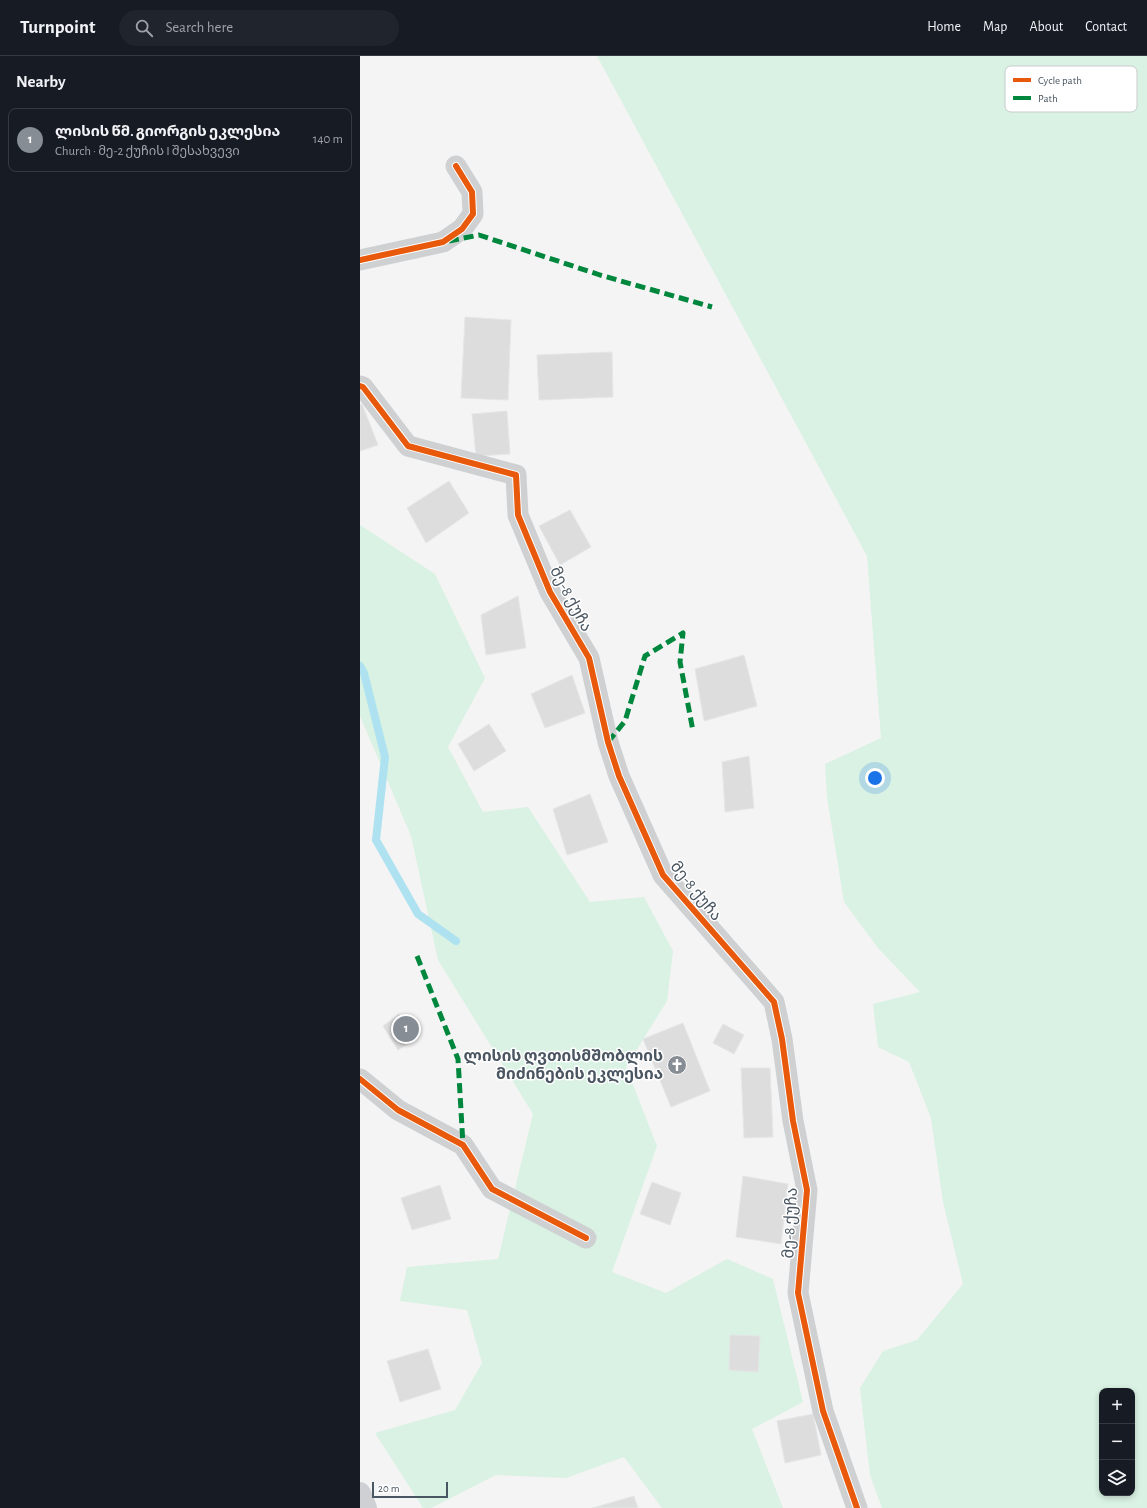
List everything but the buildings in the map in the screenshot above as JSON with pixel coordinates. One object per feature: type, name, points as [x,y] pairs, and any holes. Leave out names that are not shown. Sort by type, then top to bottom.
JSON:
[{"type":"main road","points":[[360,1493],[366,1508]]},
{"type":"street","points":[[360,260],[443,242],[462,229],[473,214],[472,192],[456,166]]},
{"type":"street","name":"მე-8 ქუჩა","points":[[360,386],[363,387],[408,446],[516,475],[518,514],[550,592],[589,658],[608,742],[619,776],[663,875],[774,1002],[782,1039],[793,1121],[807,1190],[798,1293],[823,1411],[857,1508]]},
{"type":"street","points":[[360,1080],[398,1110],[463,1145],[492,1188],[586,1238]]},
{"type":"green space","points":[[597,56],[1147,56],[1147,1508],[882,1508],[870,1475],[860,1388],[883,1351],[917,1340],[963,1284],[943,1202],[931,1118],[909,1062],[878,1047],[873,1004],[920,992],[878,948],[844,902],[827,797],[825,764],[881,738],[867,556]]},
{"type":"green space","points":[[360,525],[435,574],[485,678],[448,747],[483,812],[528,807],[590,902],[644,897],[673,951],[667,1001],[626,1067],[657,1146],[612,1272],[666,1293],[727,1259],[773,1279],[803,1402],[752,1429],[783,1508],[662,1508],[624,1457],[566,1478],[496,1475],[431,1508],[423,1508],[375,1433],[455,1410],[482,1363],[467,1310],[400,1301],[407,1267],[498,1259],[533,1114],[438,960],[411,836],[360,716]]},
{"type":"waterway","points":[[360,666],[364,673],[385,757],[376,840],[418,914],[456,941]]},
{"type":"marked path","points":[[449,241],[479,235],[600,275],[712,307]]},
{"type":"marked path","points":[[608,742],[625,721],[645,656],[683,633],[680,662],[693,731]]},
{"type":"marked path","points":[[417,956],[458,1059],[463,1145]]},
{"type":"cycle path","points":[[360,260],[443,242],[462,229],[473,214],[472,192],[456,166]]},
{"type":"cycle path","points":[[360,386],[363,387],[408,446],[516,475],[518,515],[550,592],[589,658],[608,742],[619,776],[663,875],[774,1002],[782,1039],[793,1121],[807,1190],[798,1293],[823,1411],[857,1508]]},
{"type":"cycle path","points":[[360,1079],[398,1110],[463,1145],[492,1189],[586,1238]]},
{"type":"place","name":"ლისის წმ. გიორგის ეკლესია","points":[[406,1029]]},
{"type":"place","name":"ლისის ღვთისმშობლის მიძინების ეკლესია","points":[[677,1065]]}]
